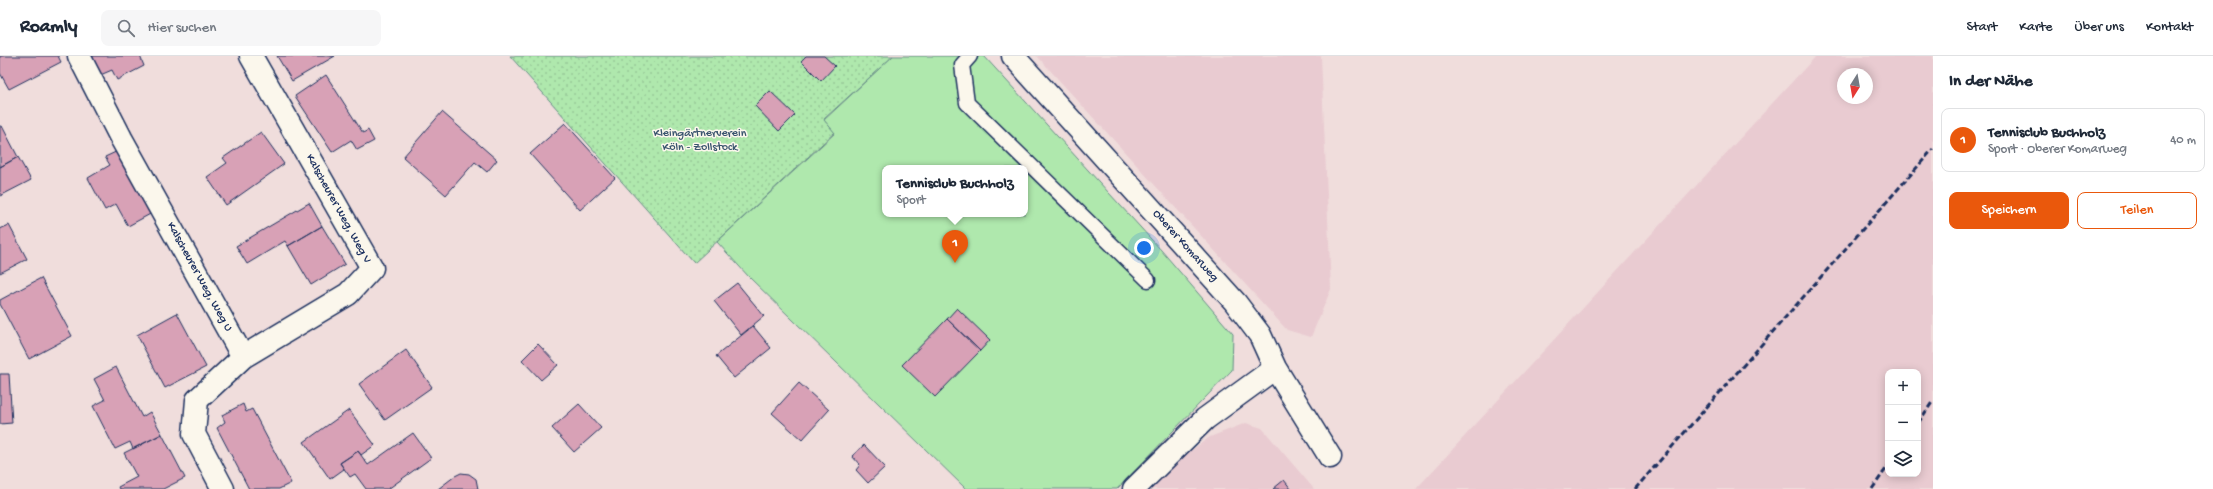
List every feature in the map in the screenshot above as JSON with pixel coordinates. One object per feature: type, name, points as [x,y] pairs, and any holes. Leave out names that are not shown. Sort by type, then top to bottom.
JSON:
[{"type":"street","name":"Kalscheurer Weg, Weg U","points":[[78,56],[121,138],[243,357]]},
{"type":"street","name":"Kalscheurer Weg, Weg V","points":[[243,357],[348,294],[372,268],[251,56]]},
{"type":"street","name":"Oberer Komarweg","points":[[1013,56],[1235,302],[1260,335],[1275,368],[1330,457]]},
{"type":"street","points":[[223,489],[194,434],[197,400],[243,357]]},
{"type":"street","points":[[1134,489],[1205,418],[1275,368]]},
{"type":"lane","points":[[970,56],[962,65],[967,103],[1148,280]]},
{"type":"shaded area","points":[[1037,56],[1321,56],[1331,289],[1311,337],[1287,330]]},
{"type":"shaded area","points":[[1816,56],[1933,56],[1933,489],[1416,489]]},
{"type":"shaded area","points":[[1246,423],[1262,428],[1314,489],[1149,489],[1175,462],[1210,437]]},
{"type":"green space","name":"Kleingärtnerverein Köln - Zollstock","points":[[510,56],[893,56],[824,119],[835,132],[694,263]]},
{"type":"green space","points":[[893,56],[984,56],[1161,250],[1233,334],[1232,370],[1117,489],[966,489],[749,277],[717,242],[835,133],[824,120]]},
{"type":"building","points":[[0,56],[58,56],[61,62],[9,89],[0,73]]},
{"type":"building","points":[[90,56],[140,56],[144,66],[117,80],[112,70],[98,76]]},
{"type":"building","points":[[277,56],[335,56],[292,81]]},
{"type":"building","points":[[806,56],[824,56],[835,66],[821,81],[801,61]]},
{"type":"building","points":[[326,75],[363,133],[368,130],[374,141],[357,150],[351,140],[332,152],[295,96]]},
{"type":"building","points":[[770,91],[795,115],[779,131],[755,106]]},
{"type":"building","points":[[442,112],[497,160],[487,172],[475,162],[446,195],[403,157]]},
{"type":"building","points":[[565,123],[615,178],[580,210],[530,154]]},
{"type":"building","points":[[0,126],[2,126],[18,157],[0,167]]},
{"type":"building","points":[[261,132],[284,164],[226,205],[207,177],[227,163],[223,158]]},
{"type":"building","points":[[120,150],[154,212],[128,226],[116,204],[105,210],[88,178],[110,165],[105,157]]},
{"type":"building","points":[[18,157],[31,180],[0,196],[0,167]]},
{"type":"building","points":[[309,203],[322,226],[288,246],[285,241],[247,264],[236,246]]},
{"type":"building","points":[[9,225],[27,259],[0,273],[0,229]]},
{"type":"building","points":[[322,226],[345,264],[311,285],[288,246]]},
{"type":"building","points":[[41,278],[72,336],[29,359],[0,304],[0,300]]},
{"type":"building","points":[[737,283],[764,316],[741,335],[714,301]]},
{"type":"building","points":[[957,308],[990,340],[980,351],[947,319]]},
{"type":"building","points":[[177,313],[206,367],[165,388],[137,335]]},
{"type":"building","points":[[947,319],[980,351],[935,397],[902,365]]},
{"type":"building","points":[[753,326],[771,348],[734,378],[716,356]]},
{"type":"building","points":[[538,344],[558,365],[541,380],[522,360]]},
{"type":"building","points":[[406,350],[432,387],[385,420],[359,384]]},
{"type":"building","points":[[116,367],[142,417],[150,412],[162,434],[133,449],[130,442],[115,449],[93,406],[105,400],[94,379]]},
{"type":"building","points":[[0,374],[9,374],[12,423],[0,424]]},
{"type":"building","points":[[799,383],[829,410],[802,440],[772,413]]},
{"type":"building","points":[[243,404],[246,412],[252,409],[291,483],[279,489],[249,489],[217,428],[225,422],[222,415]]},
{"type":"building","points":[[579,404],[601,428],[574,452],[552,428]]},
{"type":"building","points":[[349,410],[375,445],[361,455],[358,451],[340,463],[344,469],[330,479],[304,442]]},
{"type":"building","points":[[413,433],[431,458],[388,489],[366,489],[355,474],[350,477],[340,463],[358,451],[368,465]]},
{"type":"building","points":[[162,434],[185,478],[163,489],[119,489],[118,487],[137,477],[124,453]]},
{"type":"building","points":[[864,445],[885,467],[868,483],[856,470],[860,465],[852,456]]},
{"type":"building","points":[[461,473],[469,474],[476,479],[478,489],[438,489],[455,476]]},
{"type":"building","points":[[1284,480],[1291,489],[1273,489]]},
{"type":"railway","points":[[1635,489],[1933,149]]},
{"type":"railway","points":[[1921,419],[1933,401]]},
{"type":"railway","points":[[1872,489],[1885,470]]},
{"type":"place","name":"Tennisclub Buchholz","points":[[955,263]]}]
